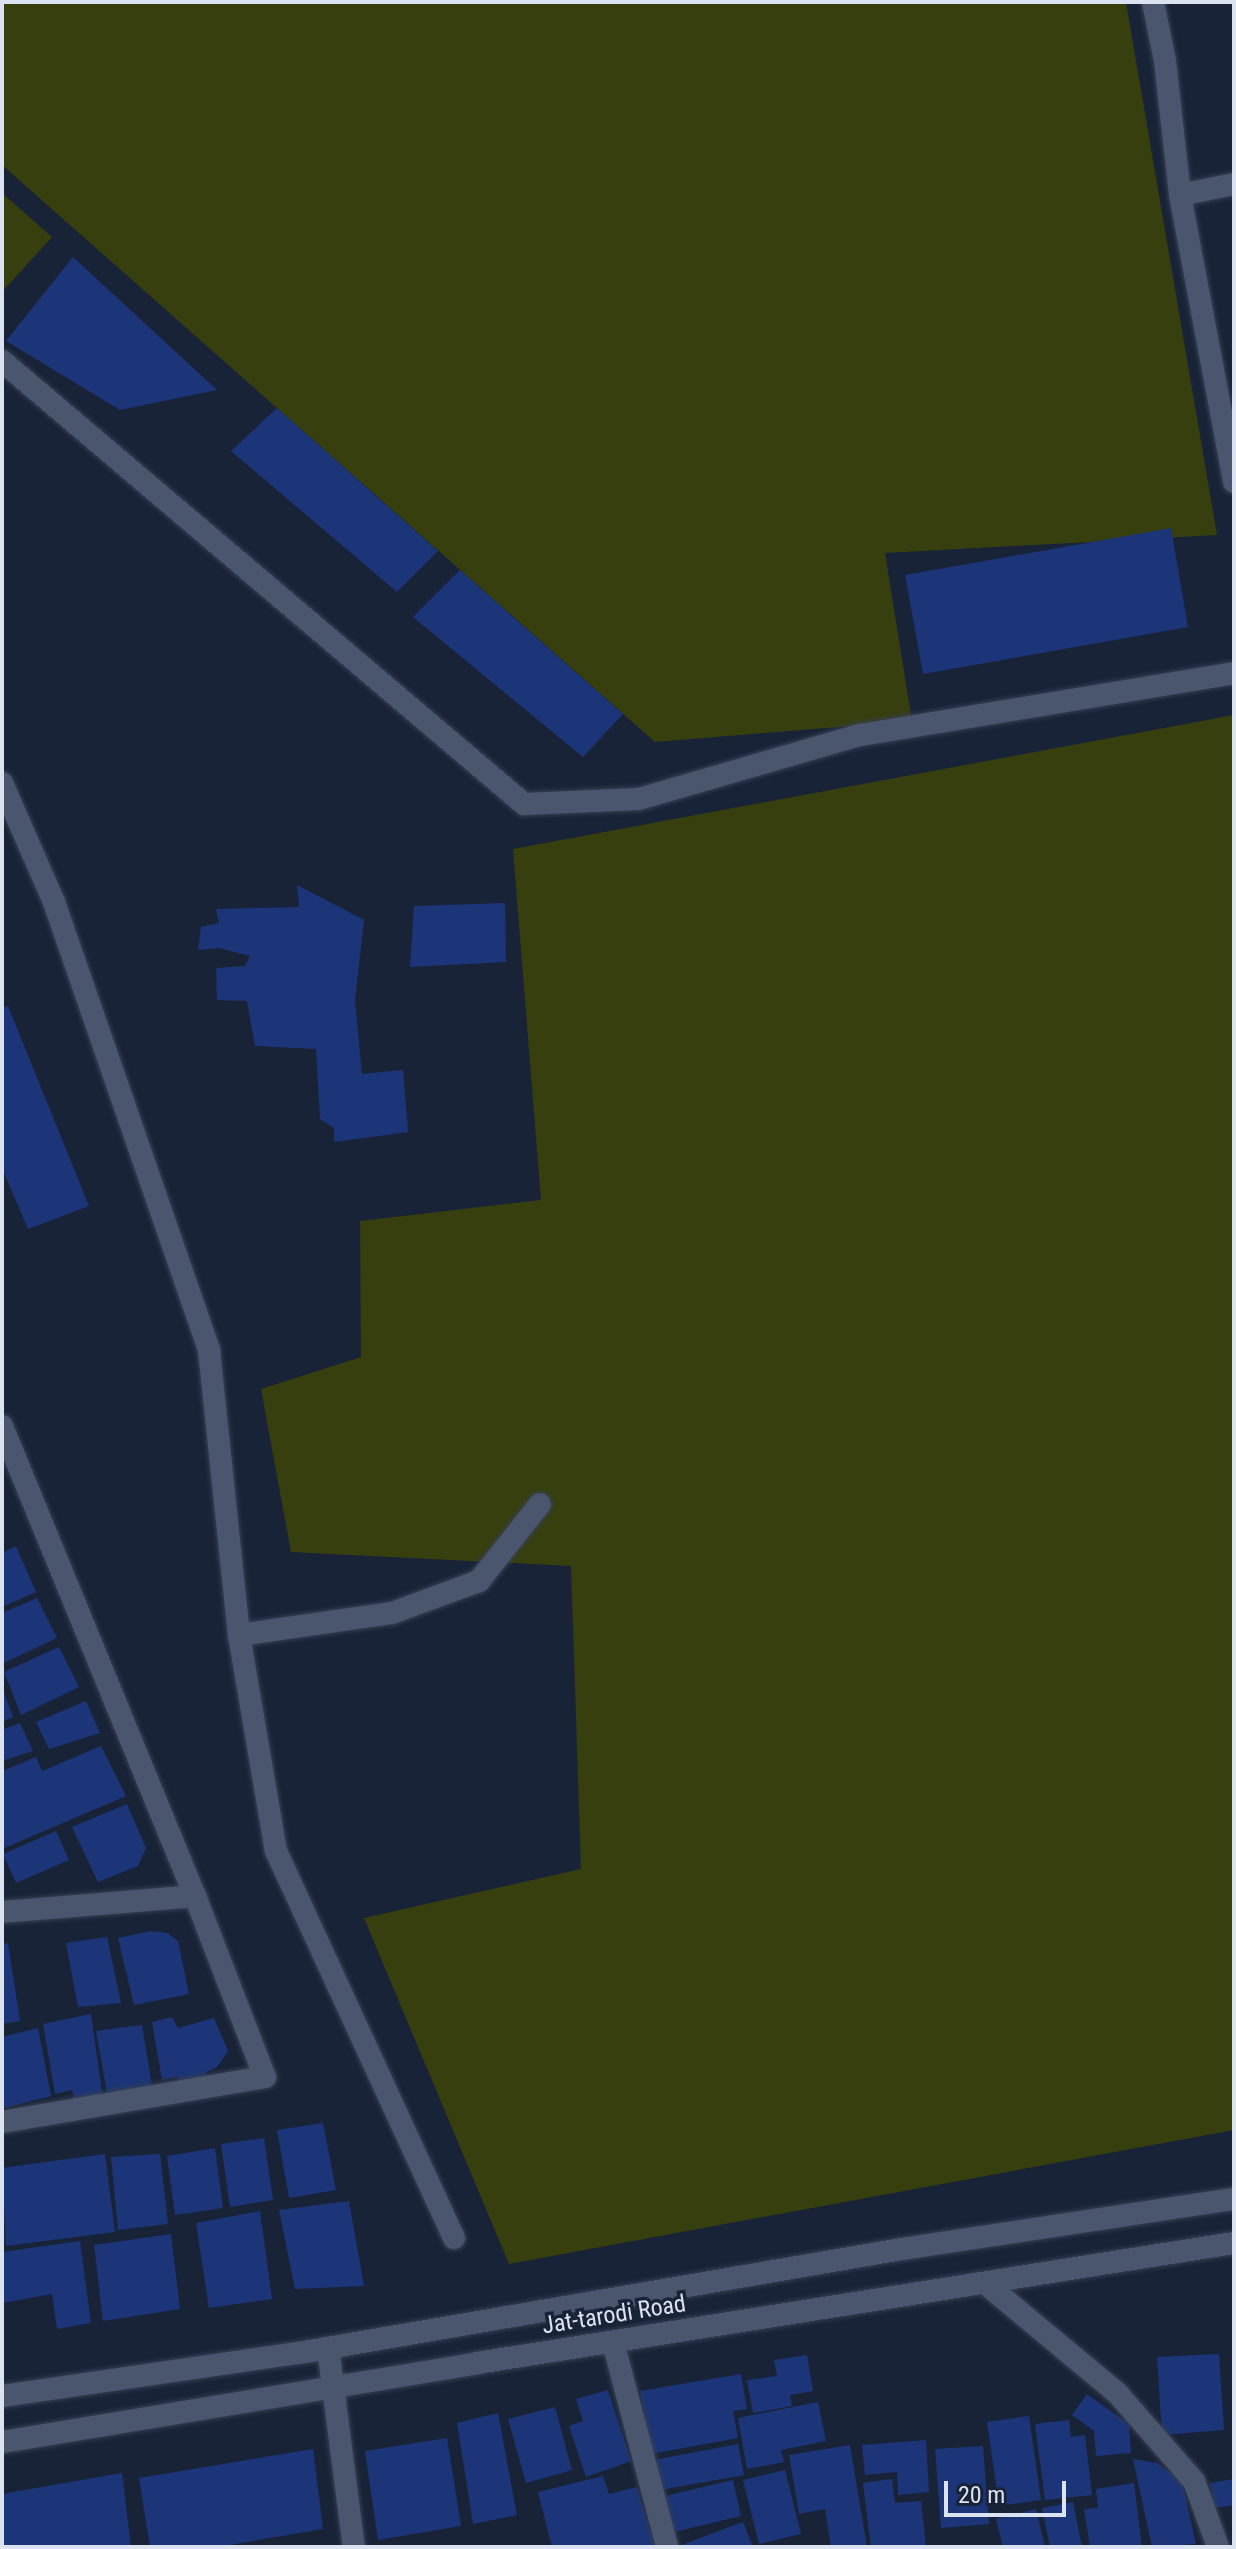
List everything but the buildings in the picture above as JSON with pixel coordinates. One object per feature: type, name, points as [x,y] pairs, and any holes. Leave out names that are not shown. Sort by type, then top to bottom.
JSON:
[{"type":"street","points":[[1153,2],[1165,61],[1180,195],[1234,482]]},
{"type":"street","points":[[1180,195],[1234,184]]},
{"type":"street","points":[[2,361],[524,804],[639,799],[860,735],[1234,673]]},
{"type":"street","points":[[2,783],[54,902],[209,1350],[239,1635],[276,1851],[454,2238]]},
{"type":"street","points":[[2,1426],[195,1896],[265,2077],[2,2122]]},
{"type":"street","points":[[239,1635],[392,1613],[479,1581],[540,1504]]},
{"type":"street","points":[[2,1912],[195,1896]]},
{"type":"street","points":[[2,2396],[328,2348],[902,2249],[1234,2199]]},
{"type":"street","name":"Jat-tarodi Road","points":[[3,2439],[1234,2243]]},
{"type":"street","points":[[985,2283],[1118,2394],[1194,2481],[1218,2547]]},
{"type":"street","points":[[613,2342],[667,2547]]},
{"type":"street","points":[[328,2348],[354,2547]]},
{"type":"green space","points":[[2,2],[1126,2],[1217,535],[885,553],[912,721],[655,742],[2,165]]},
{"type":"green space","points":[[2,193],[52,237],[2,292]]},
{"type":"green space","points":[[1234,715],[1234,2130],[509,2264],[364,1918],[581,1869],[571,1566],[291,1552],[261,1389],[361,1357],[360,1221],[541,1200],[513,849]]}]
